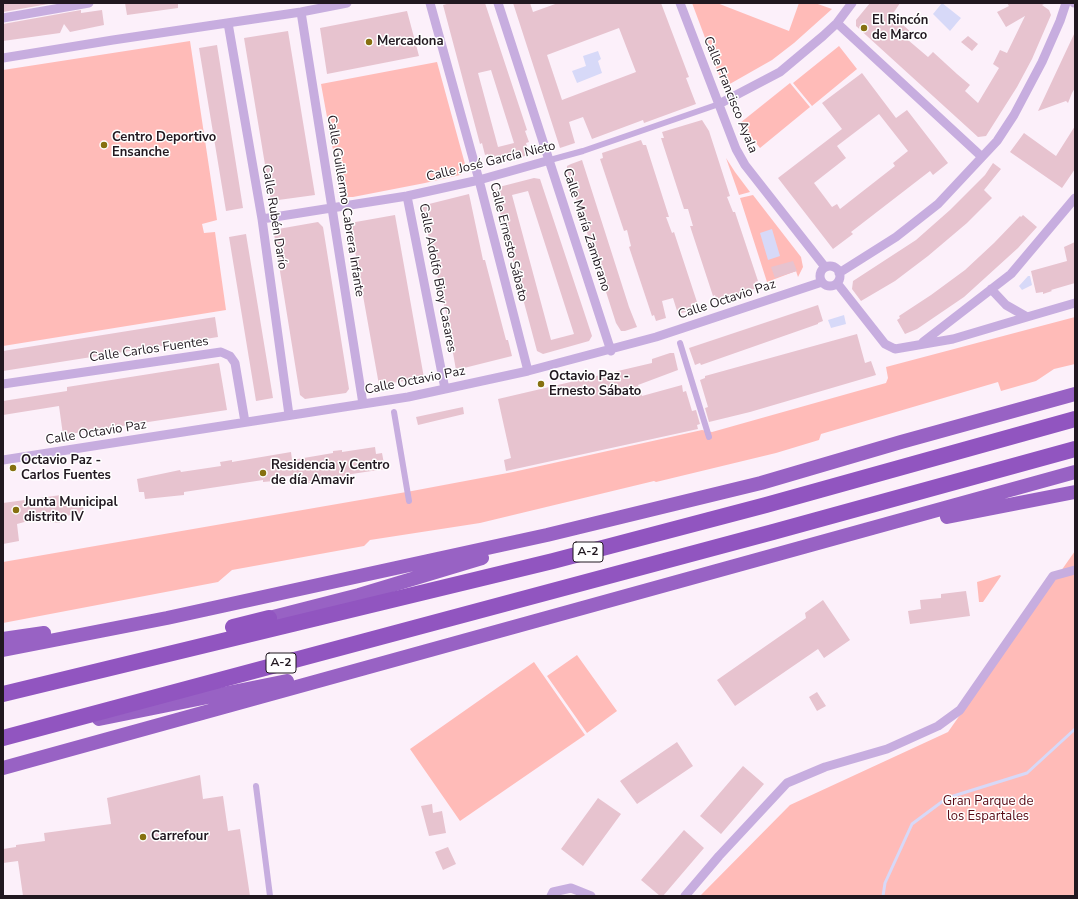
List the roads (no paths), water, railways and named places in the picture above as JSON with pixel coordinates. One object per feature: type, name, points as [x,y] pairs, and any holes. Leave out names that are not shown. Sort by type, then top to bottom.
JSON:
[{"type":"highway","points":[[1041,403],[1075,387]]},
{"type":"highway","points":[[3,650],[167,618],[547,535],[761,484],[1075,394]]},
{"type":"highway","name":"A-2","points":[[3,694],[98,670],[413,596],[568,557],[766,506],[1075,419]]},
{"type":"highway","name":"A-2","points":[[3,738],[773,532],[1075,449]]},
{"type":"highway","points":[[6,767],[1075,472]]},
{"type":"highway","points":[[780,554],[981,509],[1075,492]]},
{"type":"highway","points":[[98,670],[152,648],[359,595],[452,568],[547,535]]},
{"type":"highway","points":[[3,639],[82,627],[167,618]]},
{"type":"highway","points":[[3,738],[414,655]]},
{"type":"street","points":[[3,18],[89,3]]},
{"type":"street","points":[[3,58],[228,22],[301,12],[347,3]]},
{"type":"street","name":"Calle Ernesto Sábato","points":[[430,3],[479,180],[528,372]]},
{"type":"street","name":"Calle María Zambrano","points":[[498,3],[611,350]]},
{"type":"street","name":"Calle Francisco Ayala","points":[[680,3],[736,149],[745,165],[825,268]]},
{"type":"street","points":[[719,104],[780,72],[837,23],[852,3]]},
{"type":"street","points":[[839,273],[896,237],[938,204],[997,141],[1014,115],[1042,62],[1060,21],[1066,3]]},
{"type":"street","name":"Calle Guillermo Cabrera Infante","points":[[301,12],[363,404]]},
{"type":"street","name":"Calle Rubén Darío","points":[[228,22],[262,219],[289,415]]},
{"type":"street","points":[[837,23],[982,157]]},
{"type":"street","name":"Calle José García Nieto","points":[[262,219],[407,196],[479,180],[584,151],[719,104]]},
{"type":"street","name":"Calle Adolfo Bioy Casares","points":[[407,196],[445,389]]},
{"type":"street","points":[[923,343],[1011,274],[1075,198]]},
{"type":"street","points":[[833,267],[839,273],[840,278],[837,283],[829,286],[822,282],[820,274],[825,268],[833,267]]},
{"type":"street","name":"Calle Octavio Paz","points":[[3,460],[363,404],[528,372],[611,350],[822,282]]},
{"type":"street","points":[[837,283],[885,344],[895,349],[953,339],[1075,303]]},
{"type":"street","points":[[992,289],[1006,306],[1027,317]]},
{"type":"street","points":[[680,343],[709,437]]},
{"type":"street","name":"Calle Carlos Fuentes","points":[[3,384],[221,352],[230,356],[235,363],[244,422]]},
{"type":"street","points":[[394,412],[409,501]]},
{"type":"street","points":[[685,896],[719,856],[787,783],[825,767],[888,749],[938,726],[960,710],[1053,576],[1075,570]]},
{"type":"street","points":[[256,786],[270,896]]},
{"type":"street","points":[[551,896],[553,892],[571,888],[591,896]]},
{"type":"water","points":[[942,3],[961,18],[950,31],[933,14]]},
{"type":"water","points":[[598,51],[601,59],[598,61],[602,73],[577,83],[572,71],[586,66],[583,56]]},
{"type":"water","points":[[772,229],[780,256],[768,260],[760,233]]},
{"type":"water","points":[[1028,276],[1030,276],[1032,285],[1022,290],[1019,286]]},
{"type":"water","points":[[844,315],[846,324],[831,328],[828,320]]},
{"type":"waterway","points":[[883,896],[885,883],[912,824],[947,798],[1027,773],[1075,729]]},
{"type":"place","name":"El Rincón de Marco","points":[[864,28]]},
{"type":"place","name":"Mercadona","points":[[369,42]]},
{"type":"place","name":"Centro Deportivo Ensanche","points":[[104,145]]},
{"type":"place","name":"Octavio Paz - Ernesto Sábato","points":[[541,384]]},
{"type":"place","name":"Octavio Paz - Carlos Fuentes","points":[[13,468]]},
{"type":"place","name":"Residencia y Centro de día Amavir","points":[[263,473]]},
{"type":"place","name":"Junta Municipal distrito IV","points":[[16,510]]},
{"type":"place","name":"Carrefour","points":[[143,837]]},
{"type":"park label","name":"Gran Parque de los Espartales","points":[[988,810]]}]
